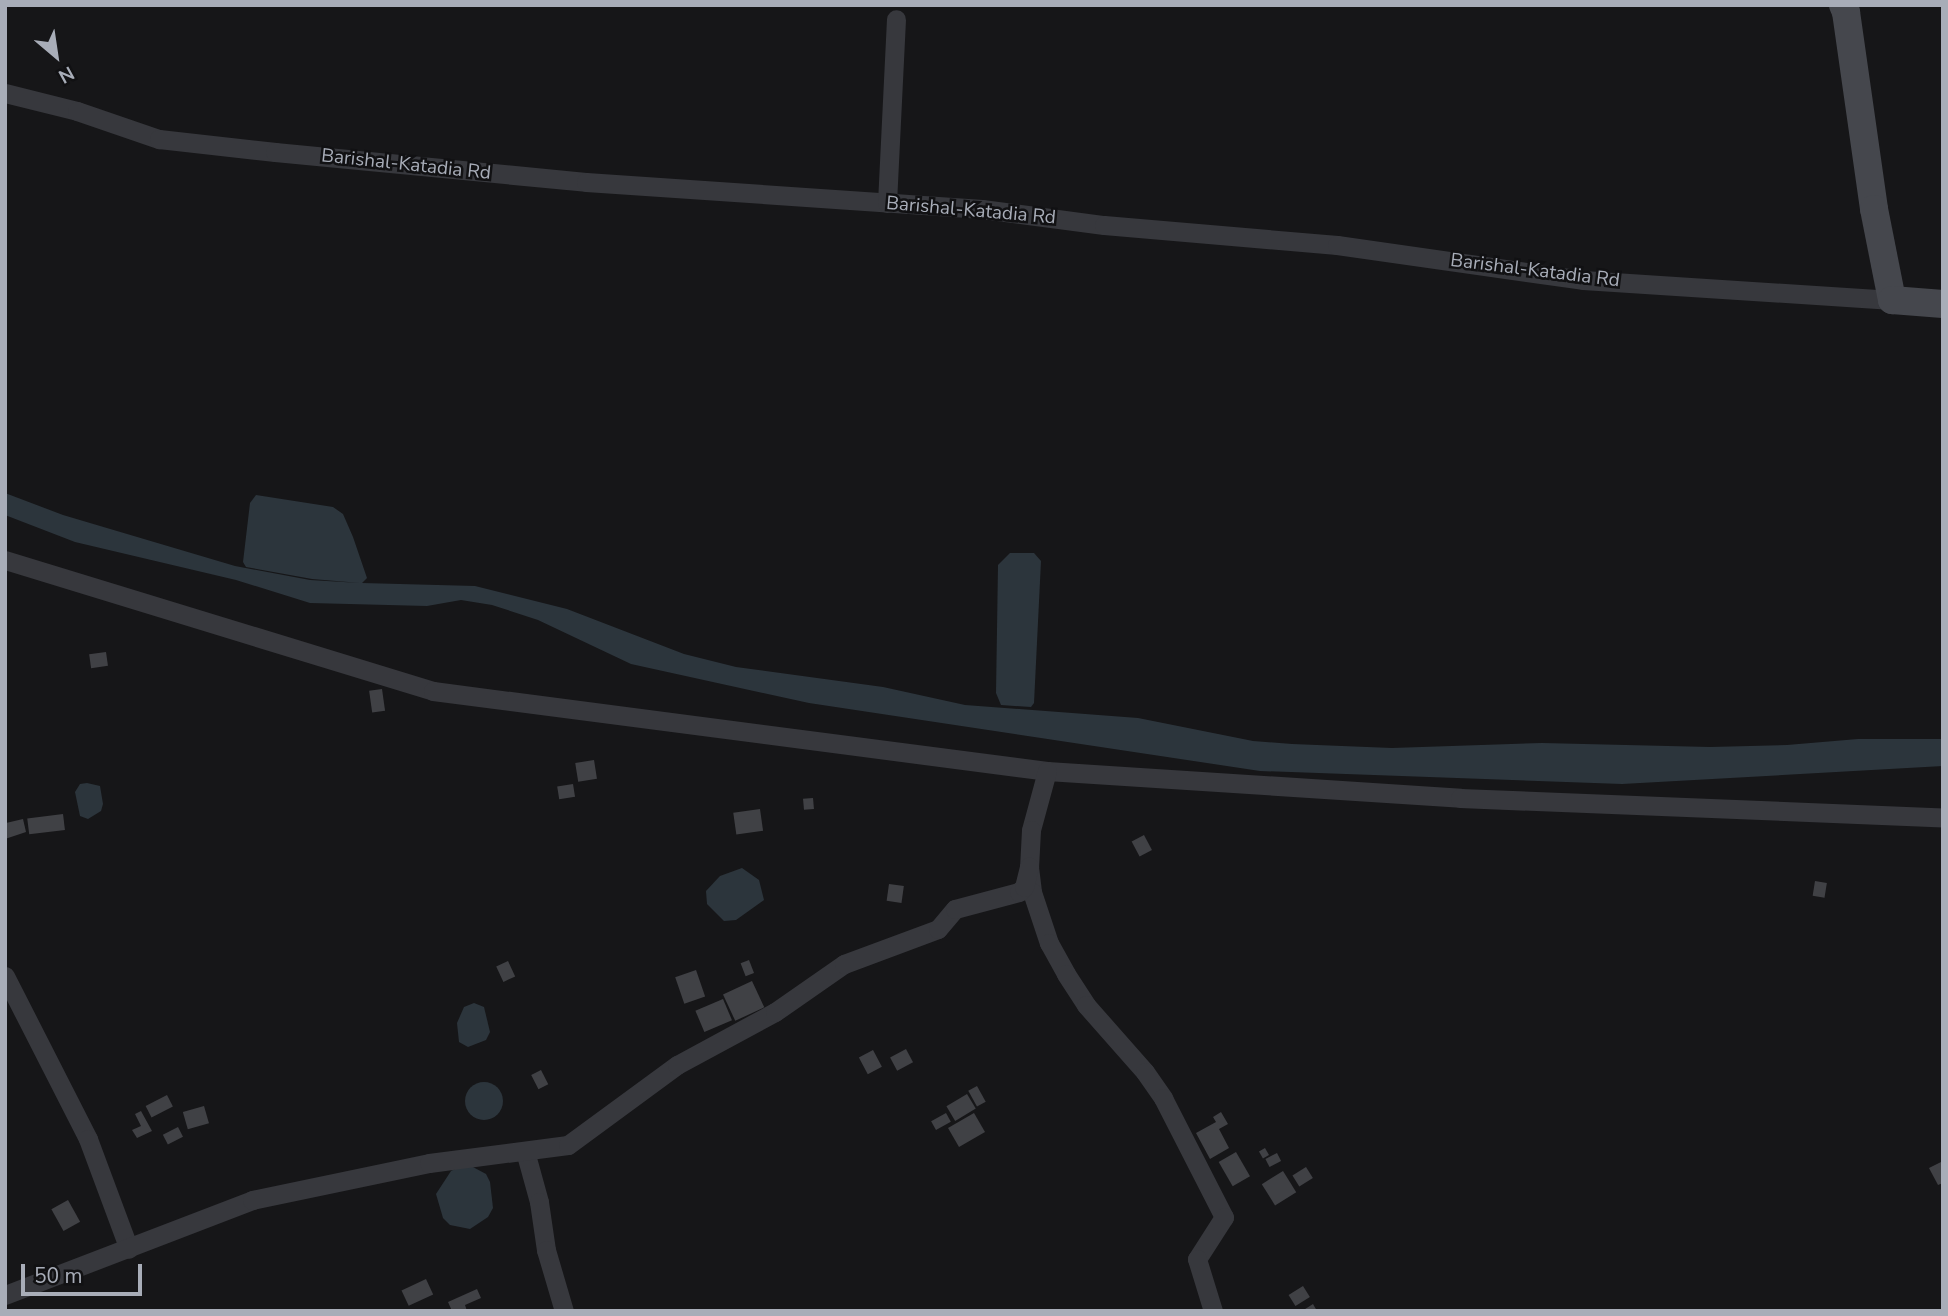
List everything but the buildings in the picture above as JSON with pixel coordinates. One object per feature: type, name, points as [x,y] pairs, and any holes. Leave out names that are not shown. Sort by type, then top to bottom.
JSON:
[{"type":"main road","points":[[1843,5],[1874,209],[1892,300]]},
{"type":"main road","name":"Barishal-Katadia Rd","points":[[1892,300],[1943,304]]},
{"type":"street","points":[[887,203],[896,19]]},
{"type":"street","name":"Barishal-Katadia Rd","points":[[5,93],[77,111],[159,139],[586,182],[982,209],[1104,225],[1337,245],[1583,280],[1892,300]]},
{"type":"street","points":[[5,559],[433,691],[1047,771],[1460,798],[1943,817]]},
{"type":"street","points":[[1047,771],[1031,830],[1029,867],[1032,892],[1049,943],[1066,974],[1086,1005],[1145,1072],[1163,1098],[1224,1217],[1197,1259],[1213,1311]]},
{"type":"street","points":[[5,1295],[252,1200],[429,1163],[568,1145],[677,1065],[775,1012],[845,964],[938,929],[955,909],[1019,892],[1024,887],[1029,867]]},
{"type":"street","points":[[5,976],[88,1139],[129,1249]]},
{"type":"street","points":[[526,1151],[539,1202],[546,1250],[564,1311]]},
{"type":"shaded area","points":[[5,493],[63,515],[235,566],[310,580],[360,583],[312,579],[246,567],[243,562],[250,503],[256,495],[333,507],[343,514],[353,537],[367,578],[362,583],[475,586],[567,609],[684,654],[736,667],[883,687],[965,705],[1138,718],[1253,741],[1392,748],[1542,743],[1710,747],[1787,745],[1858,739],[1943,739],[1943,766],[1622,784],[1260,771],[809,703],[631,664],[538,620],[492,605],[461,600],[427,606],[310,603],[236,580],[75,542],[5,515]]},
{"type":"shaded area","points":[[1010,553],[1034,553],[1041,561],[1034,703],[1031,707],[1001,705],[996,693],[998,565]]},
{"type":"shaded area","points":[[80,784],[100,786],[103,804],[101,811],[88,819],[80,816],[75,792]]},
{"type":"shaded area","points":[[742,868],[759,880],[764,900],[736,920],[724,921],[707,904],[706,891],[720,876]]},
{"type":"shaded area","points":[[474,1003],[484,1007],[490,1032],[486,1040],[468,1047],[459,1042],[457,1023],[464,1007]]},
{"type":"shaded area","points":[[484,1082],[498,1087],[503,1101],[498,1115],[484,1120],[470,1115],[465,1101],[470,1087]]},
{"type":"shaded area","points":[[461,1166],[471,1166],[486,1174],[490,1182],[493,1208],[488,1217],[470,1229],[450,1225],[443,1218],[436,1194],[451,1171]]}]
